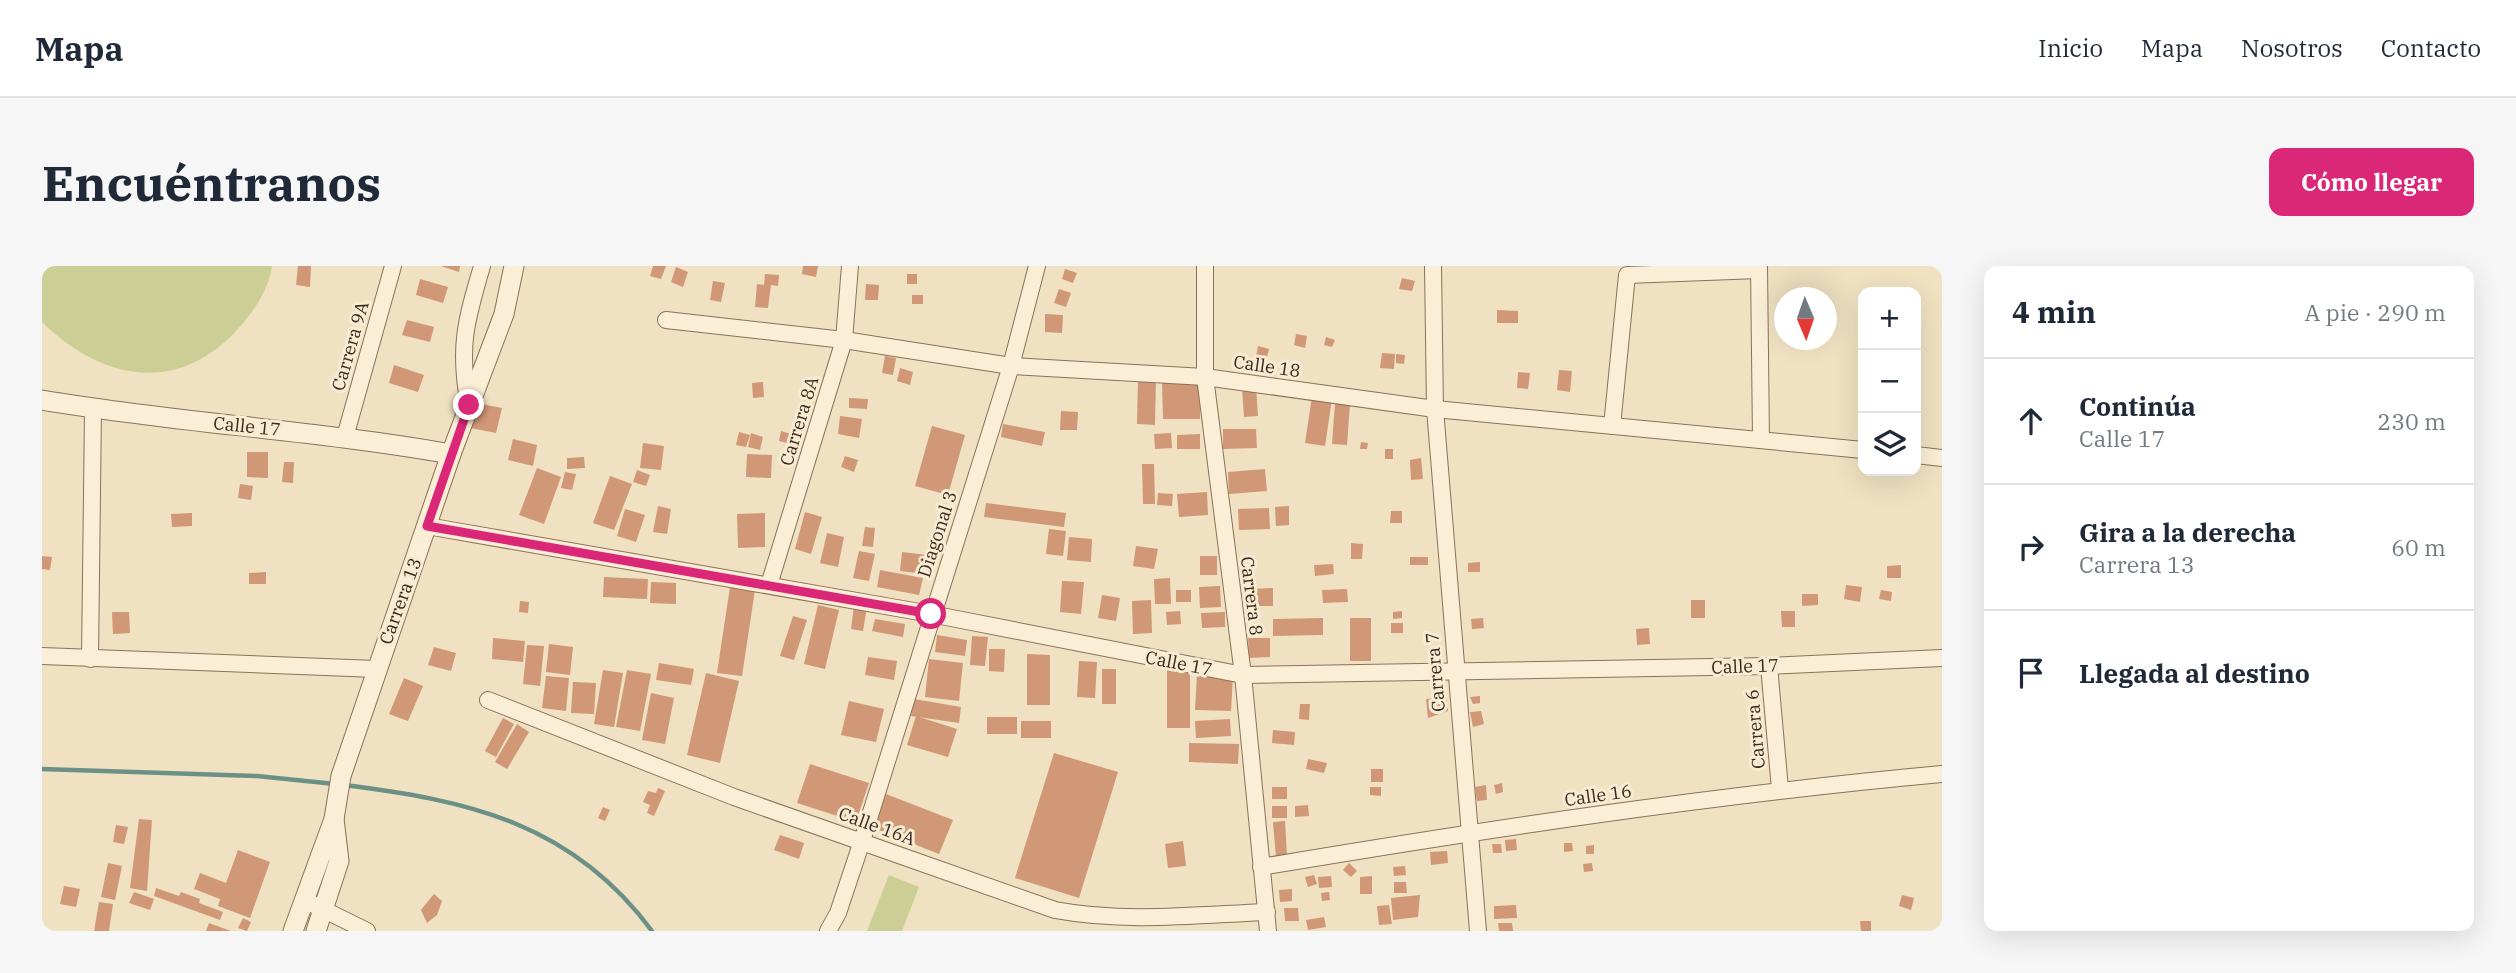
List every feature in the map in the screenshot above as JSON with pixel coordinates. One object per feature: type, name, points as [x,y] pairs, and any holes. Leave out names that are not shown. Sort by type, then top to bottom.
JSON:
[{"type":"street","name":"Carrera 9A","points":[[345,437],[393,266]]},
{"type":"street","points":[[469,405],[461,359],[464,327],[482,266]]},
{"type":"street","name":"Carrera 13","points":[[293,931],[306,901],[334,810],[341,776],[376,669],[451,453],[503,314],[514,266]]},
{"type":"street","name":"Carrera 8A","points":[[769,585],[844,340],[850,266]]},
{"type":"street","name":"Diagonal 3","points":[[828,931],[838,913],[862,841],[931,614],[1011,366],[1037,266]]},
{"type":"street","name":"Carrera 8","points":[[1205,266],[1205,377],[1242,675],[1268,931]]},
{"type":"street","name":"Carrera 7","points":[[1433,266],[1434,409],[1454,674],[1478,931]]},
{"type":"street","points":[[1612,426],[1628,275],[1759,268],[1762,440]]},
{"type":"street","name":"Calle 18","points":[[666,320],[844,340],[1011,366],[1205,377],[1434,409],[1858,450]]},
{"type":"street","name":"Calle 17","points":[[42,400],[93,409],[345,437],[451,453]]},
{"type":"street","points":[[90,659],[93,409]]},
{"type":"street","points":[[1921,455],[1942,457]]},
{"type":"street","name":"Calle 17","points":[[427,526],[931,614],[1242,675],[1454,674],[1769,666],[1942,658]]},
{"type":"street","points":[[42,656],[376,669]]},
{"type":"street","name":"Carrera 6","points":[[1769,666],[1780,789]]},
{"type":"street","name":"Calle 16A","points":[[488,700],[734,797],[1055,910],[1089,916],[1136,918],[1267,912]]},
{"type":"street","name":"Calle 16","points":[[1261,867],[1469,832],[1780,789],[1942,774]]},
{"type":"street","name":"Carrera 13","points":[[316,931],[340,861],[334,810]]},
{"type":"street","points":[[306,901],[367,931]]},
{"type":"green space","points":[[42,266],[272,266],[267,284],[254,309],[236,331],[213,352],[188,365],[163,372],[138,372],[113,367],[88,357],[42,322]]},
{"type":"green space","points":[[889,875],[919,887],[902,931],[867,931]]},
{"type":"building","points":[[298,266],[311,266],[310,287],[296,285]]},
{"type":"building","points":[[441,266],[460,266],[459,272]]},
{"type":"building","points":[[653,266],[666,266],[661,279],[650,276]]},
{"type":"building","points":[[803,266],[818,266],[816,277],[802,274]]},
{"type":"building","points":[[676,267],[688,272],[683,287],[671,282]]},
{"type":"building","points":[[1065,269],[1077,273],[1073,283],[1062,279]]},
{"type":"building","points":[[765,274],[779,275],[778,286],[771,285],[768,308],[755,307],[757,284],[764,285]]},
{"type":"building","points":[[907,274],[917,274],[917,284],[907,284]]},
{"type":"building","points":[[1402,278],[1415,281],[1412,291],[1399,289]]},
{"type":"building","points":[[420,279],[448,287],[443,303],[416,295]]},
{"type":"building","points":[[713,281],[725,283],[721,302],[710,300]]},
{"type":"building","points":[[866,284],[879,285],[878,300],[865,300]]},
{"type":"building","points":[[1059,289],[1071,293],[1066,307],[1054,303]]},
{"type":"building","points":[[912,295],[923,295],[923,304],[912,304]]},
{"type":"building","points":[[1497,310],[1518,311],[1518,323],[1497,323]]},
{"type":"building","points":[[1045,314],[1063,315],[1062,333],[1045,332]]},
{"type":"building","points":[[407,320],[434,327],[430,342],[402,335]]},
{"type":"building","points":[[1296,334],[1307,336],[1305,348],[1294,345]]},
{"type":"building","points":[[1326,337],[1335,340],[1332,347],[1324,345]]},
{"type":"building","points":[[1258,346],[1269,349],[1265,365],[1255,363]]},
{"type":"building","points":[[1382,353],[1395,354],[1394,369],[1380,368]]},
{"type":"building","points":[[1396,354],[1405,355],[1404,364],[1396,363]]},
{"type":"building","points":[[885,356],[896,358],[893,375],[882,373]]},
{"type":"building","points":[[394,365],[424,375],[418,392],[389,383]]},
{"type":"building","points":[[900,368],[913,372],[910,385],[897,381]]},
{"type":"building","points":[[1559,370],[1572,371],[1570,392],[1557,390]]},
{"type":"building","points":[[1518,372],[1530,373],[1528,389],[1517,388]]},
{"type":"building","points":[[1138,378],[1156,378],[1155,425],[1137,424]]},
{"type":"building","points":[[1200,380],[1200,419],[1163,419],[1162,381]]},
{"type":"building","points":[[763,382],[764,397],[753,398],[752,383]]},
{"type":"building","points":[[1256,387],[1258,416],[1244,417],[1242,388]]},
{"type":"building","points":[[1312,396],[1332,399],[1325,446],[1305,443]]},
{"type":"building","points":[[849,398],[868,399],[867,409],[849,408]]},
{"type":"building","points":[[476,403],[502,408],[496,433],[470,428]]},
{"type":"building","points":[[1335,403],[1350,404],[1347,445],[1332,444]]},
{"type":"building","points":[[1061,411],[1078,412],[1077,430],[1060,430]]},
{"type":"building","points":[[840,416],[862,419],[859,438],[838,434]]},
{"type":"building","points":[[1003,424],[1045,432],[1042,446],[1001,437]]},
{"type":"building","points":[[932,426],[965,435],[948,495],[915,486]]},
{"type":"building","points":[[1223,429],[1256,429],[1257,448],[1223,449]]},
{"type":"building","points":[[781,431],[794,435],[792,444],[779,441]]},
{"type":"building","points":[[739,432],[750,435],[746,447],[736,445]]},
{"type":"building","points":[[751,433],[763,437],[760,450],[748,447]]},
{"type":"building","points":[[1171,433],[1172,448],[1155,449],[1154,434]]},
{"type":"building","points":[[1200,434],[1200,449],[1177,449],[1177,435]]},
{"type":"building","points":[[513,439],[537,445],[533,466],[508,460]]},
{"type":"building","points":[[1361,442],[1368,443],[1367,449],[1360,449]]},
{"type":"building","points":[[643,443],[664,446],[661,470],[640,468]]},
{"type":"building","points":[[1385,449],[1393,449],[1393,459],[1385,459]]},
{"type":"building","points":[[247,452],[268,452],[268,478],[247,477]]},
{"type":"building","points":[[747,454],[772,455],[771,478],[746,477]]},
{"type":"building","points":[[845,456],[858,460],[854,472],[841,467]]},
{"type":"building","points":[[584,457],[585,468],[567,469],[567,458]]},
{"type":"building","points":[[1421,458],[1423,479],[1411,480],[1410,460]]},
{"type":"building","points":[[284,462],[294,462],[293,483],[282,482]]},
{"type":"building","points":[[1142,464],[1154,464],[1155,504],[1143,504]]},
{"type":"building","points":[[537,468],[561,477],[544,524],[519,515]]},
{"type":"building","points":[[1265,469],[1267,491],[1229,494],[1228,472]]},
{"type":"building","points":[[637,470],[650,475],[646,486],[633,482]]},
{"type":"building","points":[[565,472],[576,474],[572,490],[561,488]]},
{"type":"building","points":[[610,476],[632,484],[614,530],[593,523]]},
{"type":"building","points":[[240,484],[253,486],[251,500],[238,498]]},
{"type":"building","points":[[1207,492],[1208,515],[1179,517],[1177,494]]},
{"type":"building","points":[[1158,493],[1173,494],[1172,506],[1157,505]]},
{"type":"building","points":[[986,503],[1066,513],[1064,527],[984,517]]},
{"type":"building","points":[[658,506],[671,509],[667,534],[653,532]]},
{"type":"building","points":[[1289,506],[1289,525],[1276,526],[1275,507]]},
{"type":"building","points":[[1269,508],[1270,529],[1239,530],[1238,509]]},
{"type":"building","points":[[625,509],[645,515],[636,542],[617,536]]},
{"type":"building","points":[[1391,511],[1402,511],[1402,523],[1390,523]]},
{"type":"building","points":[[805,512],[822,517],[811,554],[795,549]]},
{"type":"building","points":[[192,513],[192,526],[172,527],[171,514]]},
{"type":"building","points":[[765,513],[765,547],[738,548],[737,514]]},
{"type":"building","points":[[865,527],[875,528],[873,547],[862,546]]},
{"type":"building","points":[[1049,529],[1066,531],[1063,556],[1046,554]]},
{"type":"building","points":[[827,533],[844,537],[838,567],[820,563]]},
{"type":"building","points":[[1069,537],[1092,539],[1091,562],[1067,560]]},
{"type":"building","points":[[1351,543],[1363,544],[1362,559],[1351,559]]},
{"type":"building","points":[[1136,546],[1158,549],[1154,569],[1133,566]]},
{"type":"building","points":[[859,551],[875,554],[869,581],[853,578]]},
{"type":"building","points":[[902,552],[927,555],[924,574],[900,571]]},
{"type":"building","points":[[42,556],[52,557],[50,570],[42,569]]},
{"type":"building","points":[[1200,556],[1217,556],[1217,575],[1200,575]]},
{"type":"building","points":[[1410,557],[1428,557],[1428,565],[1410,565]]},
{"type":"building","points":[[1480,562],[1480,572],[1468,572],[1468,563]]},
{"type":"building","points":[[1333,564],[1334,574],[1315,576],[1314,565]]},
{"type":"building","points":[[1901,565],[1901,578],[1887,578],[1887,566]]},
{"type":"building","points":[[880,570],[923,578],[919,595],[877,587]]},
{"type":"building","points":[[266,572],[266,584],[249,584],[249,573]]},
{"type":"building","points":[[604,577],[648,579],[647,599],[603,597]]},
{"type":"building","points":[[1170,578],[1171,604],[1155,604],[1154,579]]},
{"type":"building","points":[[1062,581],[1084,582],[1081,614],[1060,612]]},
{"type":"building","points":[[651,582],[676,583],[676,604],[650,603]]},
{"type":"building","points":[[1846,585],[1862,587],[1860,602],[1844,599]]},
{"type":"building","points":[[1220,586],[1221,607],[1200,608],[1199,587]]},
{"type":"building","points":[[730,587],[755,590],[742,676],[717,673]]},
{"type":"building","points":[[1273,588],[1273,606],[1250,606],[1250,589]]},
{"type":"building","points":[[1347,589],[1348,602],[1323,603],[1322,590]]},
{"type":"building","points":[[1176,590],[1191,590],[1191,602],[1176,602]]},
{"type":"building","points":[[1881,590],[1892,592],[1891,601],[1879,599]]},
{"type":"building","points":[[1802,594],[1818,594],[1818,605],[1802,606]]},
{"type":"building","points":[[1102,595],[1120,598],[1116,621],[1098,618]]},
{"type":"building","points":[[1151,600],[1152,633],[1133,634],[1132,601]]},
{"type":"building","points":[[1691,600],[1705,600],[1705,618],[1691,618]]},
{"type":"building","points":[[520,601],[529,602],[528,613],[519,612]]},
{"type":"building","points":[[818,605],[839,610],[825,669],[804,664]]},
{"type":"building","points":[[854,605],[867,607],[863,631],[851,629]]},
{"type":"building","points":[[1180,611],[1181,624],[1167,625],[1166,612]]},
{"type":"building","points":[[1402,611],[1402,618],[1393,619],[1393,612]]},
{"type":"building","points":[[1781,611],[1795,611],[1795,627],[1782,627]]},
{"type":"building","points":[[112,612],[129,612],[130,633],[113,634]]},
{"type":"building","points":[[1225,612],[1225,627],[1202,628],[1201,613]]},
{"type":"building","points":[[793,616],[807,620],[794,660],[780,656]]},
{"type":"building","points":[[1323,618],[1323,635],[1273,636],[1273,619]]},
{"type":"building","points":[[1350,618],[1371,618],[1371,661],[1350,661]]},
{"type":"building","points":[[1483,618],[1484,628],[1472,629],[1471,619]]},
{"type":"building","points":[[875,619],[905,624],[903,637],[872,631]]},
{"type":"building","points":[[1391,623],[1403,623],[1403,633],[1391,633]]},
{"type":"building","points":[[1649,628],[1650,644],[1637,645],[1636,629]]},
{"type":"building","points":[[937,635],[967,640],[965,656],[935,652]]},
{"type":"building","points":[[972,636],[988,637],[985,666],[970,665]]},
{"type":"building","points":[[493,638],[525,641],[523,662],[492,659]]},
{"type":"building","points":[[1248,638],[1270,638],[1270,657],[1249,658]]},
{"type":"building","points":[[549,644],[573,647],[570,675],[546,672]]},
{"type":"building","points":[[527,645],[544,646],[540,686],[523,684]]},
{"type":"building","points":[[434,647],[456,653],[451,671],[428,665]]},
{"type":"building","points":[[989,649],[1005,649],[1004,672],[989,671]]},
{"type":"building","points":[[1027,654],[1050,655],[1050,705],[1027,705]]},
{"type":"building","points":[[868,657],[897,661],[894,680],[865,675]]},
{"type":"building","points":[[929,659],[963,663],[959,701],[925,697]]},
{"type":"building","points":[[1079,661],[1097,662],[1095,698],[1077,697]]},
{"type":"building","points":[[659,663],[694,669],[691,685],[656,680]]},
{"type":"building","points":[[1102,669],[1116,669],[1116,704],[1102,704]]},
{"type":"building","points":[[603,670],[623,673],[614,727],[594,724]]},
{"type":"building","points":[[627,670],[651,674],[640,731],[616,727]]},
{"type":"building","points":[[1167,670],[1190,670],[1190,728],[1167,728]]},
{"type":"building","points":[[706,673],[739,681],[720,763],[687,755]]},
{"type":"building","points":[[1197,675],[1233,676],[1231,711],[1195,710]]},
{"type":"building","points":[[546,676],[569,678],[566,711],[542,708]]},
{"type":"building","points":[[404,678],[423,686],[408,721],[389,714]]},
{"type":"building","points":[[573,682],[596,683],[594,714],[571,713]]},
{"type":"building","points":[[651,693],[674,698],[665,744],[642,740]]},
{"type":"building","points":[[1480,696],[1480,703],[1473,704],[1470,697]]},
{"type":"building","points":[[1446,697],[1448,711],[1428,718],[1426,699]]},
{"type":"building","points":[[914,699],[961,707],[959,723],[911,716]]},
{"type":"building","points":[[849,701],[884,709],[876,742],[841,735]]},
{"type":"building","points":[[1300,704],[1310,704],[1309,720],[1299,719]]},
{"type":"building","points":[[1481,711],[1484,724],[1473,727],[1470,712]]},
{"type":"building","points":[[916,716],[957,729],[948,757],[907,745]]},
{"type":"building","points":[[987,717],[1017,717],[1017,734],[987,734]]},
{"type":"building","points":[[503,718],[514,724],[496,757],[485,751]]},
{"type":"building","points":[[1230,719],[1231,736],[1196,738],[1195,721]]},
{"type":"building","points":[[1021,721],[1051,721],[1051,738],[1021,738]]},
{"type":"building","points":[[517,724],[529,732],[507,769],[495,762]]},
{"type":"building","points":[[1273,730],[1295,732],[1294,745],[1272,743]]},
{"type":"building","points":[[1189,743],[1239,744],[1238,764],[1189,762]]},
{"type":"building","points":[[1054,753],[1118,772],[1079,898],[1015,878]]},
{"type":"building","points":[[1308,759],[1327,763],[1324,773],[1306,769]]},
{"type":"building","points":[[810,764],[869,783],[856,822],[797,803]]},
{"type":"building","points":[[1371,769],[1383,769],[1383,782],[1371,782]]},
{"type":"building","points":[[1502,783],[1503,792],[1496,794],[1494,785]]},
{"type":"building","points":[[1486,785],[1487,800],[1477,801],[1475,787]]},
{"type":"building","points":[[1272,787],[1287,787],[1287,799],[1272,799]]},
{"type":"building","points":[[1370,787],[1381,787],[1381,796],[1370,795]]},
{"type":"building","points":[[658,788],[665,791],[654,816],[647,813],[650,805],[643,802],[648,791],[656,793]]},
{"type":"building","points":[[886,794],[953,820],[939,854],[873,828]]},
{"type":"building","points":[[1308,805],[1309,816],[1295,817],[1295,806]]},
{"type":"building","points":[[1272,806],[1287,806],[1287,818],[1272,818]]},
{"type":"building","points":[[603,807],[610,810],[605,821],[598,818]]},
{"type":"building","points":[[139,819],[152,820],[147,891],[130,888]]},
{"type":"building","points":[[1285,821],[1287,856],[1276,857],[1273,822]]},
{"type":"building","points":[[116,825],[128,827],[124,844],[113,842]]},
{"type":"building","points":[[780,835],[804,843],[799,859],[774,850]]},
{"type":"building","points":[[1516,839],[1517,850],[1506,851],[1505,840]]},
{"type":"building","points":[[1183,841],[1186,866],[1168,868],[1165,844]]},
{"type":"building","points":[[1564,843],[1572,843],[1573,851],[1564,852]]},
{"type":"building","points":[[1492,844],[1501,844],[1502,853],[1493,853]]},
{"type":"building","points":[[1594,845],[1594,854],[1586,854],[1586,846]]},
{"type":"building","points":[[238,850],[270,862],[250,918],[218,906],[220,899],[194,889],[200,873],[226,883]]},
{"type":"building","points":[[1447,851],[1448,863],[1431,865],[1430,852]]},
{"type":"building","points":[[108,863],[122,866],[115,900],[101,897]]},
{"type":"building","points":[[1349,863],[1357,871],[1351,877],[1343,870]]},
{"type":"building","points":[[1592,863],[1593,871],[1584,872],[1583,864]]},
{"type":"building","points":[[1405,866],[1406,875],[1394,876],[1393,867]]},
{"type":"building","points":[[1314,875],[1317,884],[1308,887],[1305,877]]},
{"type":"building","points":[[1331,876],[1332,887],[1319,888],[1318,877]]},
{"type":"building","points":[[1372,876],[1372,894],[1360,894],[1360,877]]},
{"type":"building","points":[[1394,882],[1406,882],[1407,893],[1394,893]]},
{"type":"building","points":[[64,886],[80,889],[76,907],[60,904]]},
{"type":"building","points":[[156,888],[179,896],[181,892],[200,899],[199,903],[223,912],[220,920],[154,896]]},
{"type":"building","points":[[1292,889],[1292,901],[1280,902],[1279,890]]},
{"type":"building","points":[[134,892],[154,899],[150,910],[129,903]]},
{"type":"building","points":[[1329,892],[1330,900],[1322,901],[1321,893]]},
{"type":"building","points":[[434,894],[442,901],[437,915],[427,923],[421,910]]},
{"type":"building","points":[[1420,895],[1418,917],[1393,920],[1391,898]]},
{"type":"building","points":[[1902,895],[1914,898],[1911,910],[1899,906]]},
{"type":"building","points":[[99,902],[113,904],[109,931],[94,931]]},
{"type":"building","points":[[1389,905],[1392,924],[1379,925],[1377,906]]},
{"type":"building","points":[[1516,905],[1517,918],[1494,919],[1494,906]]},
{"type":"building","points":[[1284,908],[1298,908],[1299,921],[1285,921]]},
{"type":"building","points":[[1324,917],[1326,927],[1308,930],[1306,920]]},
{"type":"building","points":[[243,918],[251,922],[247,931],[238,928]]},
{"type":"building","points":[[1860,921],[1871,921],[1871,931],[1861,931]]},
{"type":"building","points":[[209,923],[231,931],[206,931]]},
{"type":"building","points":[[1498,923],[1512,923],[1513,931],[1499,931]]},
{"type":"waterway","points":[[42,769],[257,776],[335,784]]},
{"type":"waterway","points":[[343,785],[433,799],[515,824],[553,842],[588,865],[621,895],[652,931]]},
{"type":"route","points":[[469,405],[427,526],[931,614]]}]
